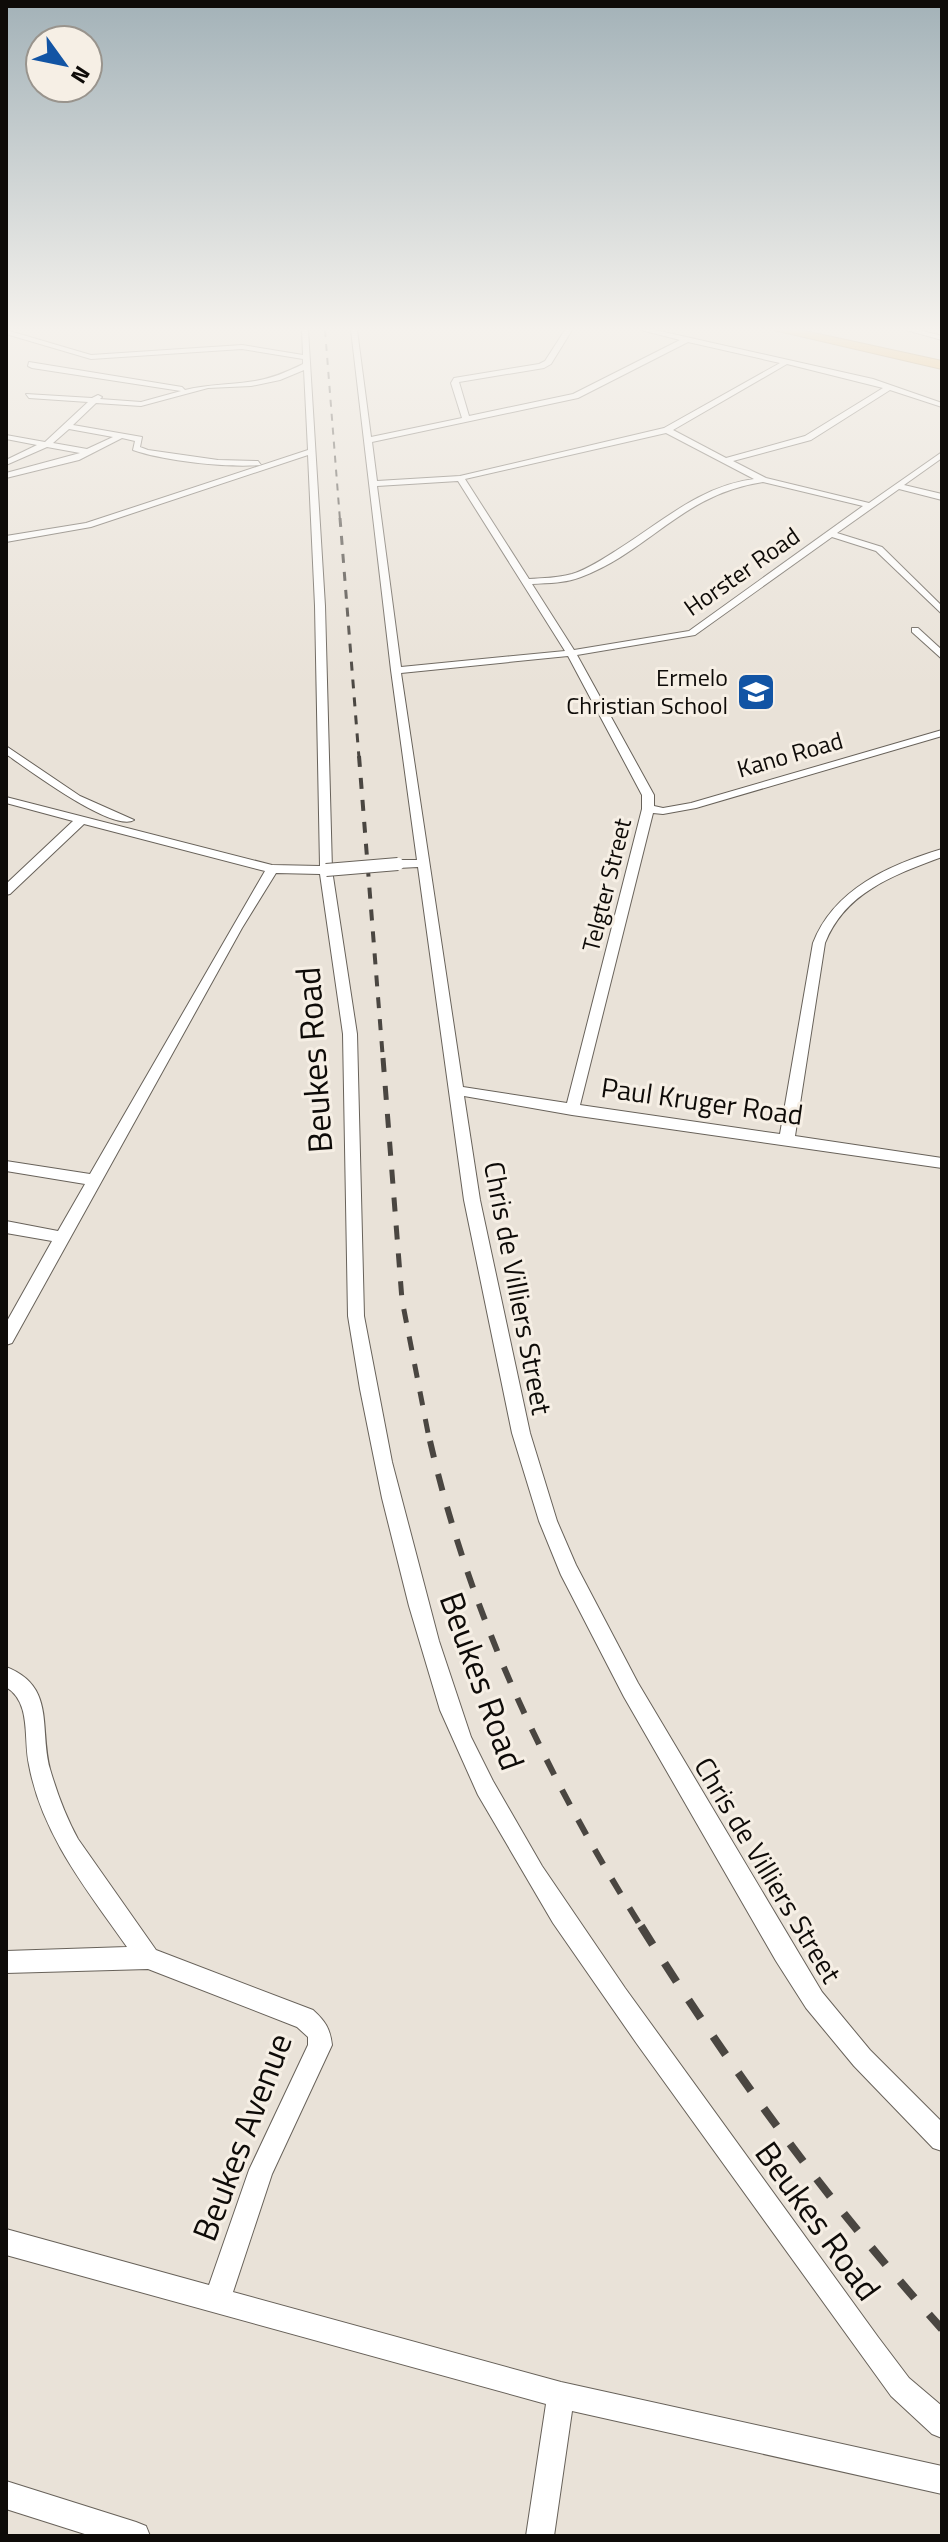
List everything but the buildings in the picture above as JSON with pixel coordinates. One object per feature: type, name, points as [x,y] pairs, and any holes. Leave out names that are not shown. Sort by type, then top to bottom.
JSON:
[{"type":"street","points":[[6,462],[36,449]]},
{"type":"street","points":[[71,449],[89,452]]},
{"type":"street","points":[[6,476],[28,472],[96,449]]},
{"type":"street","points":[[139,449],[218,462],[271,463]]},
{"type":"street","name":"Chris de Villiers Street","points":[[369,449],[396,670],[472,1200],[521,1433],[548,1521],[568,1569],[631,1690],[814,2000],[862,2058],[942,2139]]},
{"type":"street","points":[[374,484],[460,478],[587,449]]},
{"type":"street","points":[[704,449],[763,480],[868,505]]},
{"type":"street","points":[[727,460],[769,449]]},
{"type":"street","points":[[6,539],[93,523],[312,451]]},
{"type":"street","name":"Beukes Road","points":[[312,451],[314,540],[320,606],[326,870],[350,1034],[354,1272],[362,1357],[402,1545],[443,1687],[463,1743],[518,1845],[602,1977],[900,2387],[942,2424]]},
{"type":"street","name":"Horster Road","points":[[396,670],[571,653],[692,633],[942,454]]},
{"type":"street","points":[[6,462],[28,472]]},
{"type":"street","name":"Telgter Street","points":[[460,478],[571,653],[648,795],[648,809],[572,1110]]},
{"type":"street","points":[[525,582],[581,574],[706,495],[733,484],[763,480]]},
{"type":"street","points":[[897,486],[942,497]]},
{"type":"street","points":[[831,534],[879,549],[942,611]]},
{"type":"street","points":[[915,630],[942,656]]},
{"type":"street","name":"Kano Road","points":[[648,809],[672,810],[692,806],[942,733]]},
{"type":"street","points":[[6,749],[76,798],[176,842]]},
{"type":"street","points":[[6,800],[120,827],[272,869],[326,870],[424,863]]},
{"type":"street","points":[[6,891],[83,818]]},
{"type":"street","points":[[787,1138],[819,943],[827,920],[846,901],[876,881],[942,853]]},
{"type":"street","points":[[8,1330],[272,869]]},
{"type":"street","name":"Paul Kruger Road","points":[[455,1090],[572,1110],[787,1138],[942,1163]]},
{"type":"street","points":[[6,1166],[94,1180]]},
{"type":"street","points":[[6,1227],[62,1237]]},
{"type":"street","points":[[6,1676],[28,1692],[35,1720],[39,1766],[58,1824],[70,1847],[148,1958]]},
{"type":"street","points":[[6,1962],[148,1958]]},
{"type":"street","name":"Beukes Avenue","points":[[148,1958],[305,2018],[319,2032],[320,2045],[261,2170],[217,2300]]},
{"type":"street","points":[[6,2242],[561,2395],[942,2480]]},
{"type":"street","points":[[540,2536],[561,2395]]},
{"type":"street","points":[[6,2495],[136,2536]]},
{"type":"railway","points":[[334,449],[340,520]]},
{"type":"railway","points":[[340,518],[359,758]]},
{"type":"railway","points":[[359,756],[383,1060]]},
{"type":"railway","points":[[383,1058],[402,1300],[430,1443]]},
{"type":"railway","points":[[430,1441],[467,1569],[515,1694],[574,1813],[642,1928]]},
{"type":"railway","points":[[641,1926],[709,2031],[782,2134],[860,2234],[942,2329]]},
{"type":"place","name":"Ermelo Christian School","points":[[756,692]]}]
